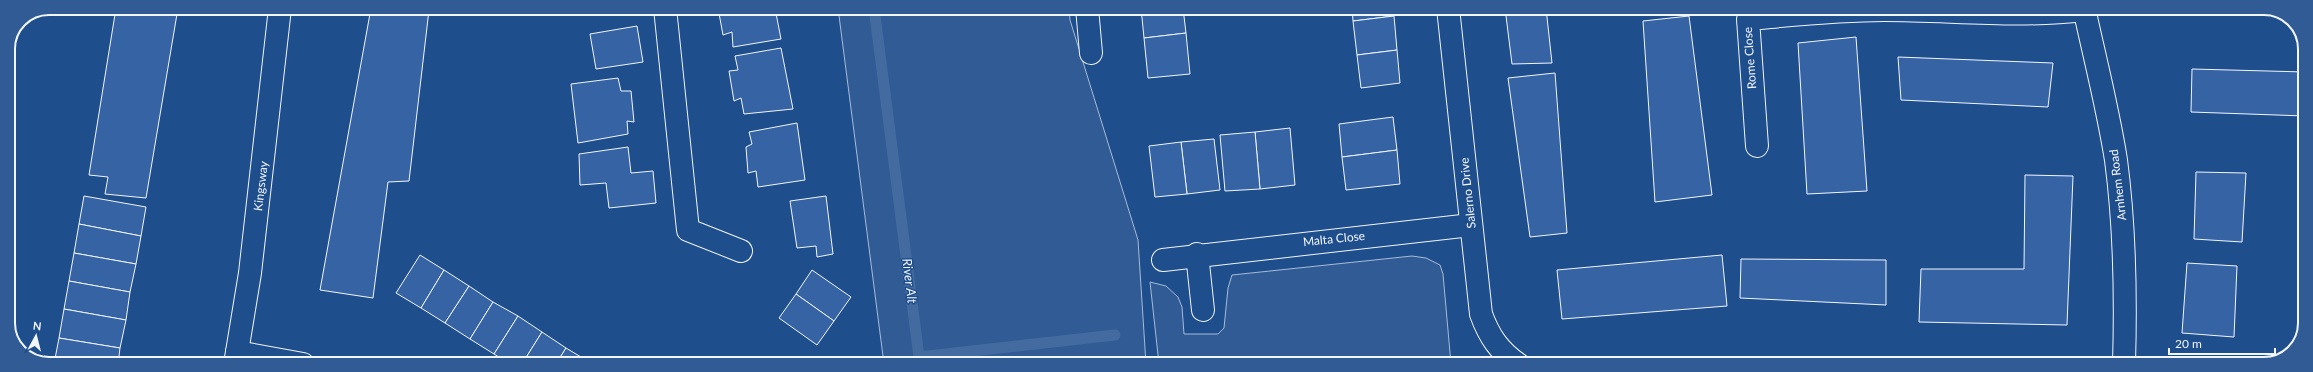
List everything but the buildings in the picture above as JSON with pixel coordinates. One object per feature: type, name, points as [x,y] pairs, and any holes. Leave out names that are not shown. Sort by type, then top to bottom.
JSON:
[{"type":"street","name":"Kingsway","points":[[236,357],[250,273],[279,15]]},
{"type":"street","points":[[666,15],[688,230],[741,251]]},
{"type":"street","points":[[1088,15],[1091,53]]},
{"type":"street","name":"Salerno Drive","points":[[1449,15],[1481,314],[1492,339],[1510,357]]},
{"type":"street","name":"Rome Close","points":[[1757,146],[1748,19],[1796,15]]},
{"type":"street","name":"Arnhem Road","points":[[2085,15],[2108,117],[2121,199],[2125,282],[2124,357]]},
{"type":"street","name":"Malta Close","points":[[1162,260],[1197,254],[1471,225]]},
{"type":"street","points":[[1197,254],[1203,310]]},
{"type":"shaded area","points":[[839,15],[1070,15],[1138,240],[1146,357],[883,357]]},
{"type":"shaded area","points":[[1412,256],[1426,258],[1440,265],[1443,274],[1450,357],[1158,357],[1150,282],[1166,286],[1178,297],[1182,307],[1184,334],[1218,334],[1224,328],[1228,288],[1232,275]]},
{"type":"waterway","name":"River Alt","points":[[875,15],[919,357]]},
{"type":"waterway","name":"River Alt","points":[[919,357],[1115,335]]}]
